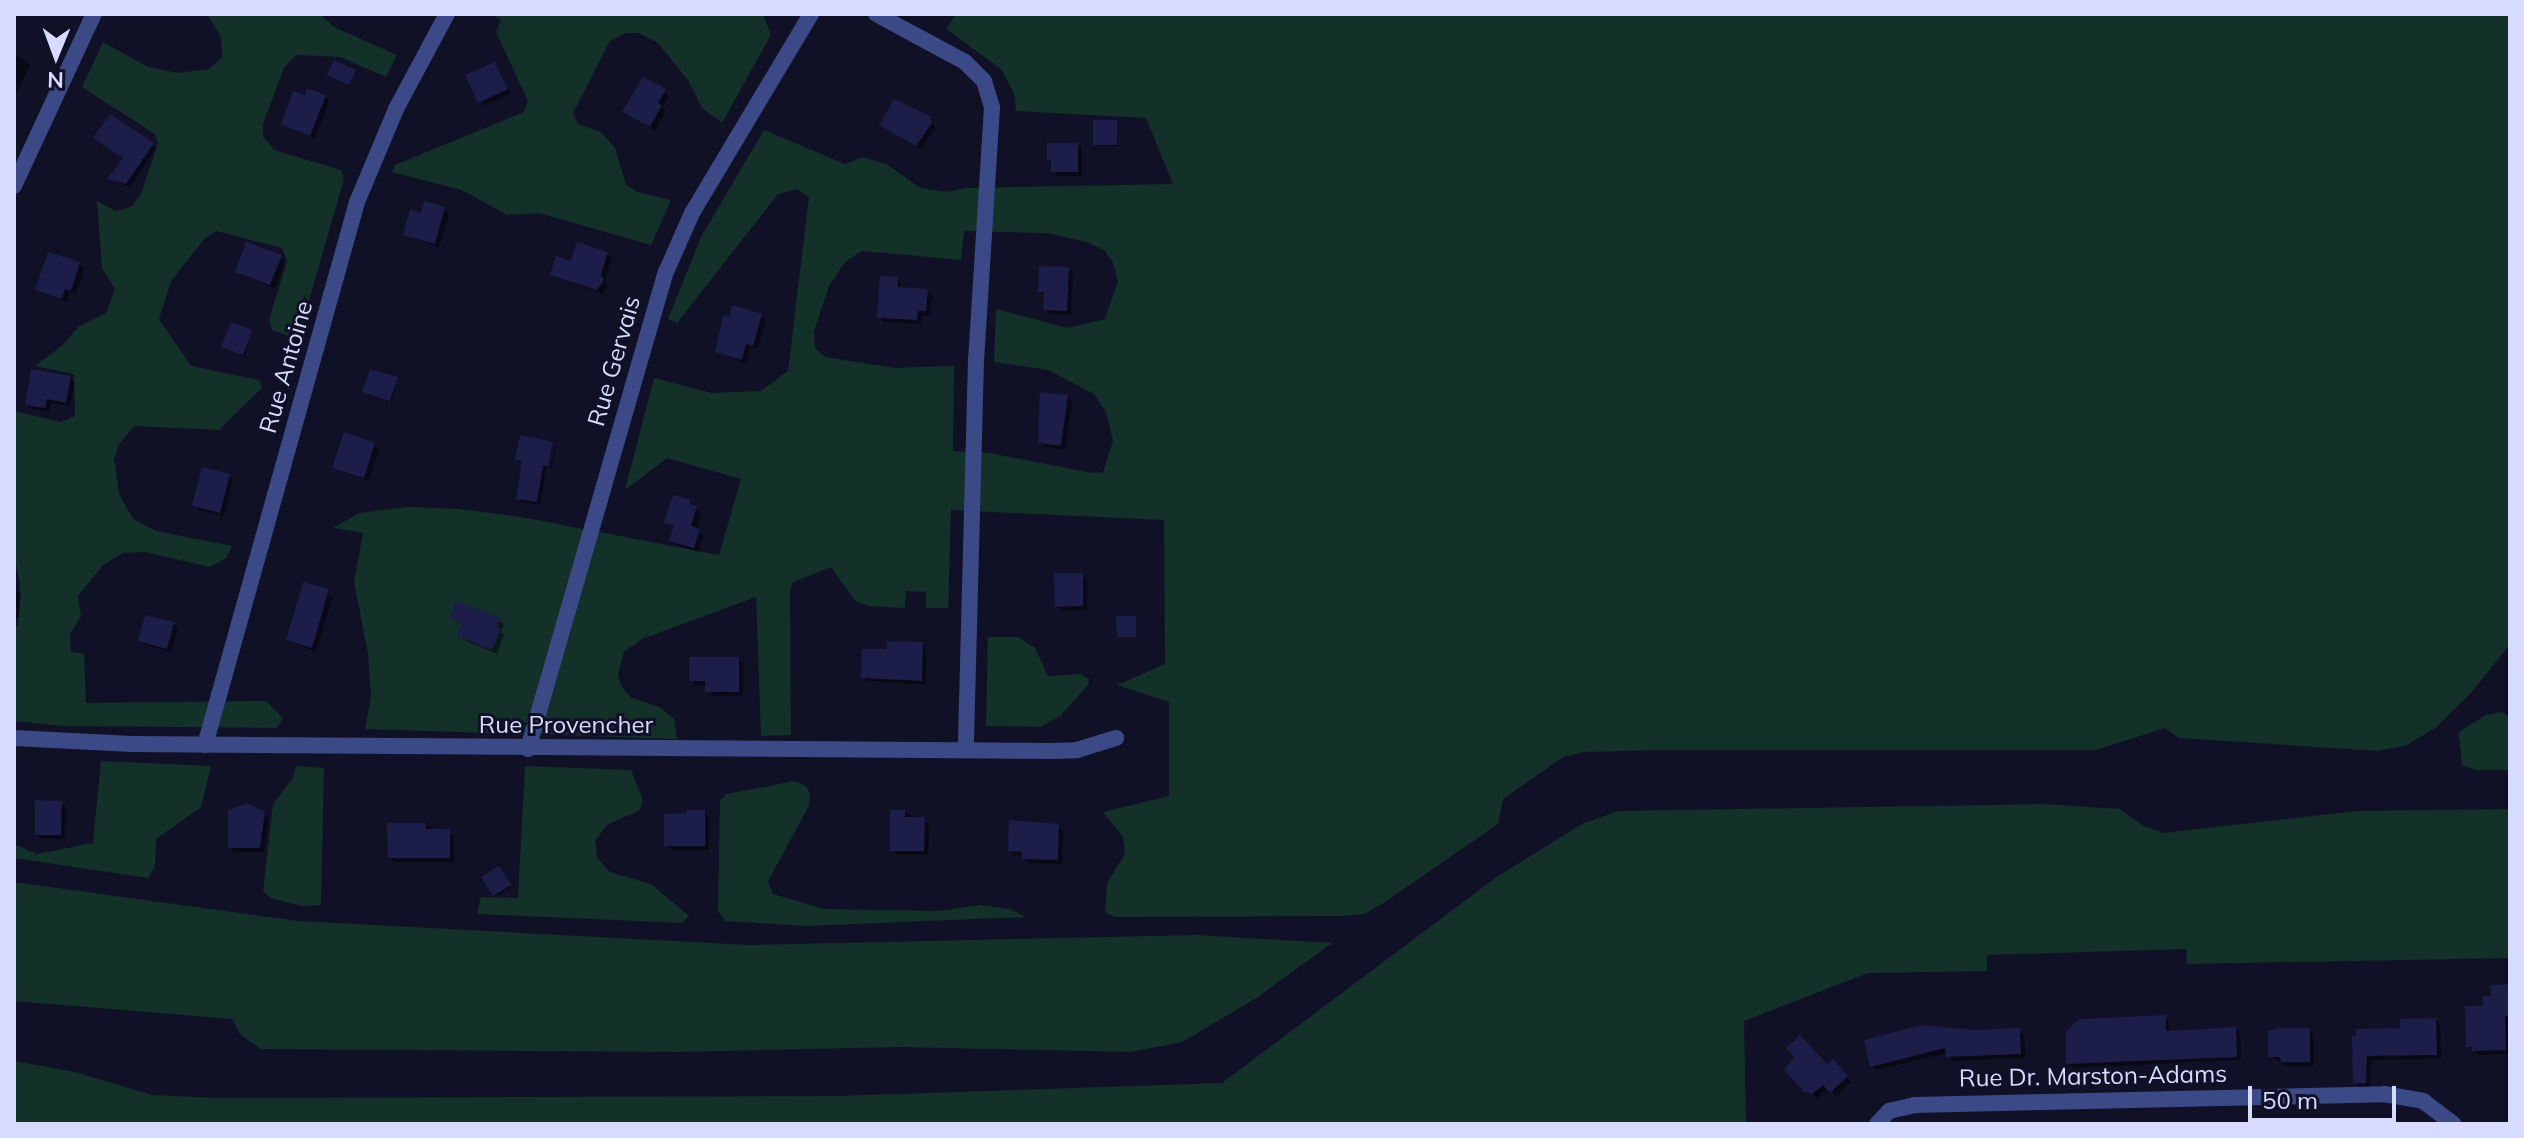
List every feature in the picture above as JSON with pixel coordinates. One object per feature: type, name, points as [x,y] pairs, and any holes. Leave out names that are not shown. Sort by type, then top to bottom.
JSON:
[{"type":"street","points":[[14,186],[94,14]]},
{"type":"street","name":"Rue Antoine","points":[[205,745],[357,202],[391,119],[447,14]]},
{"type":"street","name":"Rue Gervais","points":[[528,749],[666,272],[692,213],[811,14]]},
{"type":"street","points":[[876,14],[965,62],[984,81],[992,107],[975,373],[966,750]]},
{"type":"street","name":"Rue Provencher","points":[[14,738],[205,745],[966,750],[1077,750],[1116,738]]},
{"type":"street","name":"Rue Dr. Marston-Adams","points":[[1877,1124],[1889,1111],[1914,1105],[2384,1094],[2423,1101],[2453,1124]]},
{"type":"green space","points":[[207,14],[320,14],[334,27],[397,55],[386,77],[340,57],[296,55],[284,68],[263,124],[263,136],[274,150],[341,170],[344,179],[298,339],[272,330],[269,320],[287,261],[282,248],[216,231],[205,238],[171,281],[159,319],[191,366],[259,380],[262,388],[219,430],[134,426],[120,443],[114,458],[119,494],[133,519],[156,531],[232,546],[226,558],[210,567],[145,552],[123,553],[103,565],[78,596],[81,616],[70,634],[71,652],[84,654],[86,703],[266,701],[283,718],[277,728],[63,726],[14,721],[14,630],[18,624],[20,584],[14,554],[14,411],[61,422],[75,416],[74,374],[35,366],[63,345],[78,327],[106,313],[115,289],[102,268],[97,201],[116,211],[131,207],[141,194],[158,143],[155,134],[82,87],[103,42],[148,67],[178,73],[209,69],[222,57],[221,37]]},
{"type":"green space","points":[[490,14],[763,14],[771,35],[722,123],[702,108],[688,80],[657,42],[639,33],[626,33],[610,41],[573,113],[578,124],[601,132],[615,148],[626,185],[637,192],[671,200],[651,245],[539,213],[507,215],[462,190],[392,172],[395,165],[524,112],[528,101],[496,32],[501,20]]},
{"type":"green space","points":[[956,14],[2510,14],[2510,644],[2471,693],[2435,728],[2407,745],[2378,751],[2179,738],[2165,728],[2096,750],[1584,752],[1563,757],[1503,799],[1498,824],[1382,904],[1364,914],[1341,916],[1115,917],[1105,912],[1107,883],[1125,854],[1123,837],[1103,812],[1169,796],[1169,702],[1117,685],[1165,664],[1164,520],[951,510],[948,608],[926,608],[926,592],[906,591],[905,608],[869,606],[855,601],[831,567],[793,582],[790,590],[791,735],[761,736],[756,597],[642,639],[624,652],[618,674],[620,684],[630,697],[661,708],[674,719],[677,739],[365,729],[371,696],[368,653],[354,582],[363,533],[333,528],[359,513],[408,507],[461,509],[521,517],[719,555],[741,479],[667,458],[625,490],[654,378],[712,393],[761,391],[788,371],[809,197],[797,189],[778,194],[677,323],[668,319],[701,237],[764,130],[845,164],[863,157],[888,165],[920,188],[947,192],[966,188],[1173,184],[1146,118],[1016,111],[1014,93],[1001,69],[946,29]],"holes":[[[964,231],[1047,233],[1087,242],[1105,251],[1113,263],[1118,281],[1105,319],[1068,328],[996,309],[994,362],[1048,370],[1094,394],[1106,412],[1113,441],[1103,472],[1093,473],[989,453],[953,451],[954,366],[895,368],[825,357],[815,348],[814,331],[829,286],[845,262],[862,251],[961,260]]]},
{"type":"green space","points":[[988,637],[1018,637],[1035,648],[1048,676],[1080,674],[1089,679],[1088,685],[1060,716],[1040,727],[986,726]]},
{"type":"green space","points":[[2502,712],[2510,717],[2510,770],[2476,770],[2462,765],[2459,732],[2486,715]]},
{"type":"green space","points":[[101,761],[211,766],[201,807],[156,839],[155,867],[148,878],[14,858],[14,844],[37,854],[93,843]]},
{"type":"green space","points":[[296,766],[324,768],[321,905],[302,906],[271,898],[263,891],[273,804],[293,778]]},
{"type":"green space","points":[[525,766],[631,770],[643,800],[640,810],[607,825],[595,841],[597,858],[610,872],[651,884],[689,916],[682,923],[477,914],[481,897],[518,898]]},
{"type":"green space","points":[[794,781],[806,786],[810,794],[809,806],[768,881],[773,894],[824,909],[937,911],[981,905],[1010,909],[1026,917],[805,926],[725,921],[718,911],[720,800],[727,794]]},
{"type":"green space","points":[[2043,804],[2120,809],[2144,826],[2163,833],[2357,811],[2510,809],[2510,958],[2187,964],[2186,949],[1987,955],[1987,971],[1868,973],[1744,1021],[1746,1124],[14,1124],[14,1061],[75,1072],[152,1095],[219,1098],[839,1096],[1222,1083],[1498,876],[1584,823],[1619,811]]},
{"type":"green space","points":[[14,882],[298,921],[749,945],[1197,935],[1332,943],[1255,999],[1182,1042],[1131,1052],[901,1047],[678,1052],[261,1049],[240,1034],[232,1019],[14,1001]]},
{"type":"building","points":[[334,60],[356,70],[349,85],[327,75]]},
{"type":"building","points":[[495,62],[508,89],[478,103],[465,75]]},
{"type":"building","points":[[643,77],[666,89],[658,103],[662,105],[650,127],[622,112]]},
{"type":"building","points":[[307,88],[326,95],[310,136],[281,124],[293,91],[305,95]]},
{"type":"building","points":[[894,99],[930,116],[932,123],[916,146],[879,125]]},
{"type":"building","points":[[110,114],[154,143],[126,184],[107,179],[123,158],[93,138]]},
{"type":"building","points":[[1093,120],[1117,120],[1117,145],[1093,145]]},
{"type":"building","points":[[1047,143],[1078,143],[1078,172],[1051,172]]},
{"type":"building","points":[[424,201],[445,207],[435,244],[403,235],[410,209],[421,213]]},
{"type":"building","points":[[246,242],[282,255],[270,285],[235,272]]},
{"type":"building","points":[[577,242],[608,252],[601,275],[604,280],[597,290],[550,275],[556,256],[571,261]]},
{"type":"building","points":[[48,252],[80,262],[71,291],[65,289],[62,299],[35,290]]},
{"type":"building","points":[[1039,266],[1069,267],[1067,311],[1043,310],[1044,292],[1038,292]]},
{"type":"building","points":[[880,276],[898,277],[898,287],[928,289],[926,311],[918,311],[917,320],[877,318]]},
{"type":"building","points":[[732,305],[762,314],[753,346],[746,344],[742,360],[715,352],[723,316],[729,317]]},
{"type":"building","points":[[231,322],[253,330],[243,355],[221,347]]},
{"type":"building","points":[[31,369],[71,376],[66,403],[47,399],[45,408],[25,405]]},
{"type":"building","points":[[370,369],[398,377],[390,401],[362,392]]},
{"type":"building","points":[[1040,392],[1068,395],[1061,446],[1038,443]]},
{"type":"building","points":[[344,432],[375,443],[364,478],[332,468]]},
{"type":"building","points":[[520,435],[553,442],[548,466],[543,466],[537,502],[516,499],[522,461],[515,460]]},
{"type":"building","points":[[202,467],[230,474],[220,513],[192,506]]},
{"type":"building","points":[[673,495],[691,500],[690,504],[697,506],[691,526],[700,529],[694,548],[669,541],[674,525],[664,523]]},
{"type":"building","points":[[1054,573],[1083,573],[1083,606],[1055,607]]},
{"type":"building","points":[[303,582],[329,589],[312,648],[286,640]]},
{"type":"building","points":[[456,601],[500,618],[497,627],[501,629],[492,650],[457,636],[462,623],[450,618]]},
{"type":"building","points":[[145,615],[174,622],[167,649],[138,641]]},
{"type":"building","points":[[1116,616],[1136,616],[1136,637],[1117,637]]},
{"type":"building","points":[[887,641],[923,642],[922,681],[861,678],[862,649],[887,649]]},
{"type":"building","points":[[689,657],[739,657],[739,692],[705,692],[705,681],[689,681]]},
{"type":"building","points":[[35,800],[62,801],[61,835],[35,835]]},
{"type":"building","points":[[247,803],[265,812],[260,848],[228,848],[228,811]]},
{"type":"building","points":[[687,810],[705,810],[705,846],[664,846],[664,814],[687,813]]},
{"type":"building","points":[[890,810],[905,810],[905,817],[925,817],[924,851],[890,851]]},
{"type":"building","points":[[1009,820],[1059,824],[1058,860],[1022,859],[1022,852],[1008,851]]},
{"type":"building","points":[[387,823],[426,823],[426,829],[450,829],[450,858],[388,858]]},
{"type":"building","points":[[499,866],[511,885],[493,896],[481,877]]},
{"type":"building","points":[[2510,984],[2510,1016],[2505,1016],[2506,1050],[2472,1051],[2472,1047],[2466,1047],[2465,1006],[2483,1006],[2483,996],[2491,996],[2491,985]]},
{"type":"building","points":[[2166,1015],[2166,1031],[2236,1027],[2237,1057],[2066,1064],[2066,1032],[2079,1019]]},
{"type":"building","points":[[2436,1018],[2437,1055],[2367,1056],[2366,1083],[2353,1084],[2352,1036],[2356,1036],[2355,1029],[2400,1028],[2400,1019]]},
{"type":"building","points":[[1922,1025],[1974,1030],[2020,1028],[2021,1054],[1946,1057],[1945,1048],[1870,1067],[1864,1040]]},
{"type":"building","points":[[2310,1028],[2310,1062],[2281,1062],[2280,1057],[2268,1057],[2268,1031]]},
{"type":"building","points":[[1800,1035],[1827,1064],[1833,1059],[1848,1076],[1830,1093],[1823,1085],[1811,1095],[1807,1091],[1805,1093],[1784,1070],[1794,1057],[1786,1048]]}]
